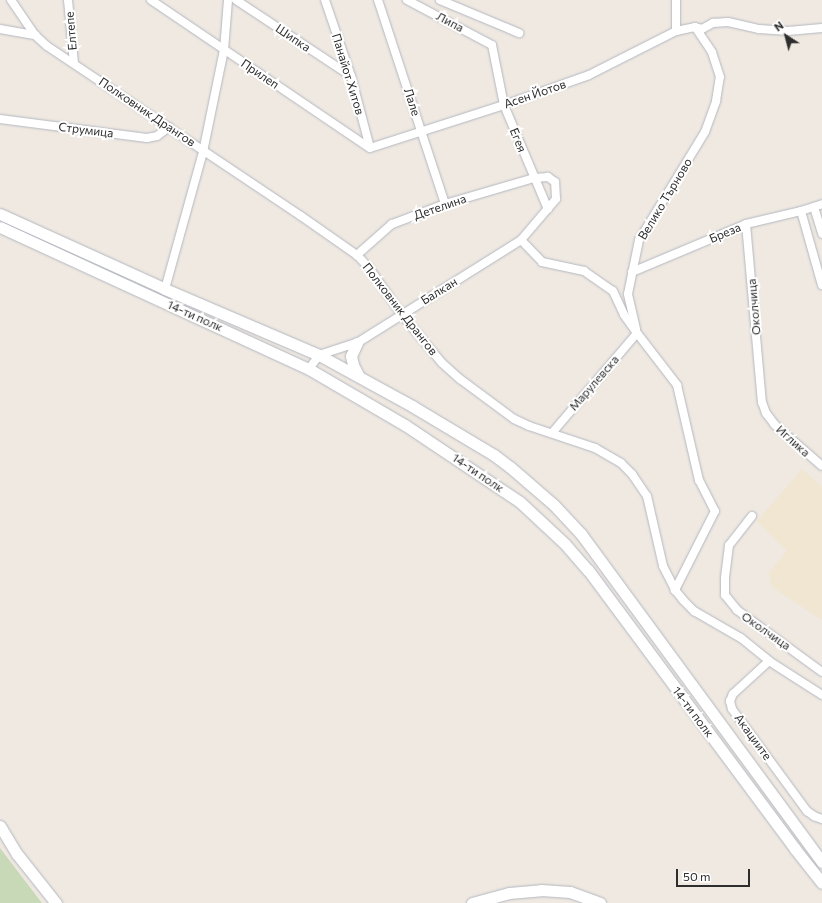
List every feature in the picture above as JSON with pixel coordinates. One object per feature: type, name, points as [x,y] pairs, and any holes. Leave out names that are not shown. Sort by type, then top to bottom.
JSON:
[{"type":"street","name":"Полковник Дрангов","points":[[11,0],[36,35],[47,46],[357,255],[370,269],[402,315],[442,363],[460,379],[514,419],[529,426],[608,454],[621,463],[640,483],[647,496],[652,510],[663,566],[675,590],[694,611],[741,638],[769,661],[822,695]]},
{"type":"street","name":"Елтепе","points":[[68,0],[74,63]]},
{"type":"street","name":"Прилеп","points":[[151,0],[370,148]]},
{"type":"street","points":[[165,289],[203,152],[224,50],[228,0]]},
{"type":"street","name":"Шипка","points":[[236,0],[350,76]]},
{"type":"street","name":"Панайот Хитов","points":[[325,0],[350,76],[370,148]]},
{"type":"street","name":"Лале","points":[[378,0],[445,204]]},
{"type":"street","name":"Липа","points":[[407,0],[492,45]]},
{"type":"street","points":[[440,0],[519,33]]},
{"type":"street","points":[[676,0],[676,31]]},
{"type":"street","name":"Асен Йотов","points":[[370,148],[504,105],[589,75],[676,31],[695,27],[702,29],[713,23],[728,22],[759,29],[788,32],[822,28]]},
{"type":"street","name":"Велико Търново","points":[[675,590],[715,511],[699,480],[677,384],[637,333],[628,294],[640,240],[705,132],[716,101],[720,77],[712,52],[695,27]]},
{"type":"street","points":[[0,29],[36,35]]},
{"type":"street","name":"Егея","points":[[492,45],[504,105],[548,209]]},
{"type":"street","name":"Струмица","points":[[0,119],[147,138],[157,136],[169,127]]},
{"type":"street","name":"Балкан","points":[[319,355],[357,343],[521,240],[556,199],[555,182],[548,177],[534,178]]},
{"type":"street","name":"Детелина","points":[[357,255],[392,224],[445,204],[534,178]]},
{"type":"street","points":[[818,206],[822,234]]},
{"type":"street","name":"Бреза","points":[[632,272],[746,224],[818,206]]},
{"type":"street","points":[[801,211],[822,285]]},
{"type":"street","name":"14-ти полк","points":[[0,214],[165,289],[319,355],[412,406],[494,455],[528,481],[581,534],[822,862]]},
{"type":"street","name":"Околчица","points":[[746,224],[762,402],[766,413]]},
{"type":"street","name":"14-ти полк","points":[[0,227],[309,369],[405,425],[520,502],[565,544],[588,570],[795,849],[822,883]]},
{"type":"street","points":[[521,240],[542,262],[584,271],[614,291],[624,315],[637,333]]},
{"type":"street","name":"Марулевска","points":[[552,433],[637,333]]},
{"type":"street","points":[[357,343],[351,356],[352,365],[359,378]]},
{"type":"street","points":[[309,369],[319,355]]},
{"type":"street","name":"Иглика","points":[[766,413],[775,425],[822,466]]},
{"type":"street","name":"Околчица","points":[[752,516],[729,545],[724,578],[725,595],[737,610],[822,672]]},
{"type":"street","name":"Акациите","points":[[769,661],[733,694],[730,701],[732,709],[807,811],[818,818]]},
{"type":"street","points":[[0,826],[17,854],[56,903]]},
{"type":"street","points":[[472,903],[509,894],[541,890],[570,892],[600,903]]},
{"type":"shaded area","points":[[802,469],[822,487],[822,620],[772,587],[769,572],[787,551],[757,521]]},
{"type":"green space","points":[[0,848],[42,903],[0,903]]}]
